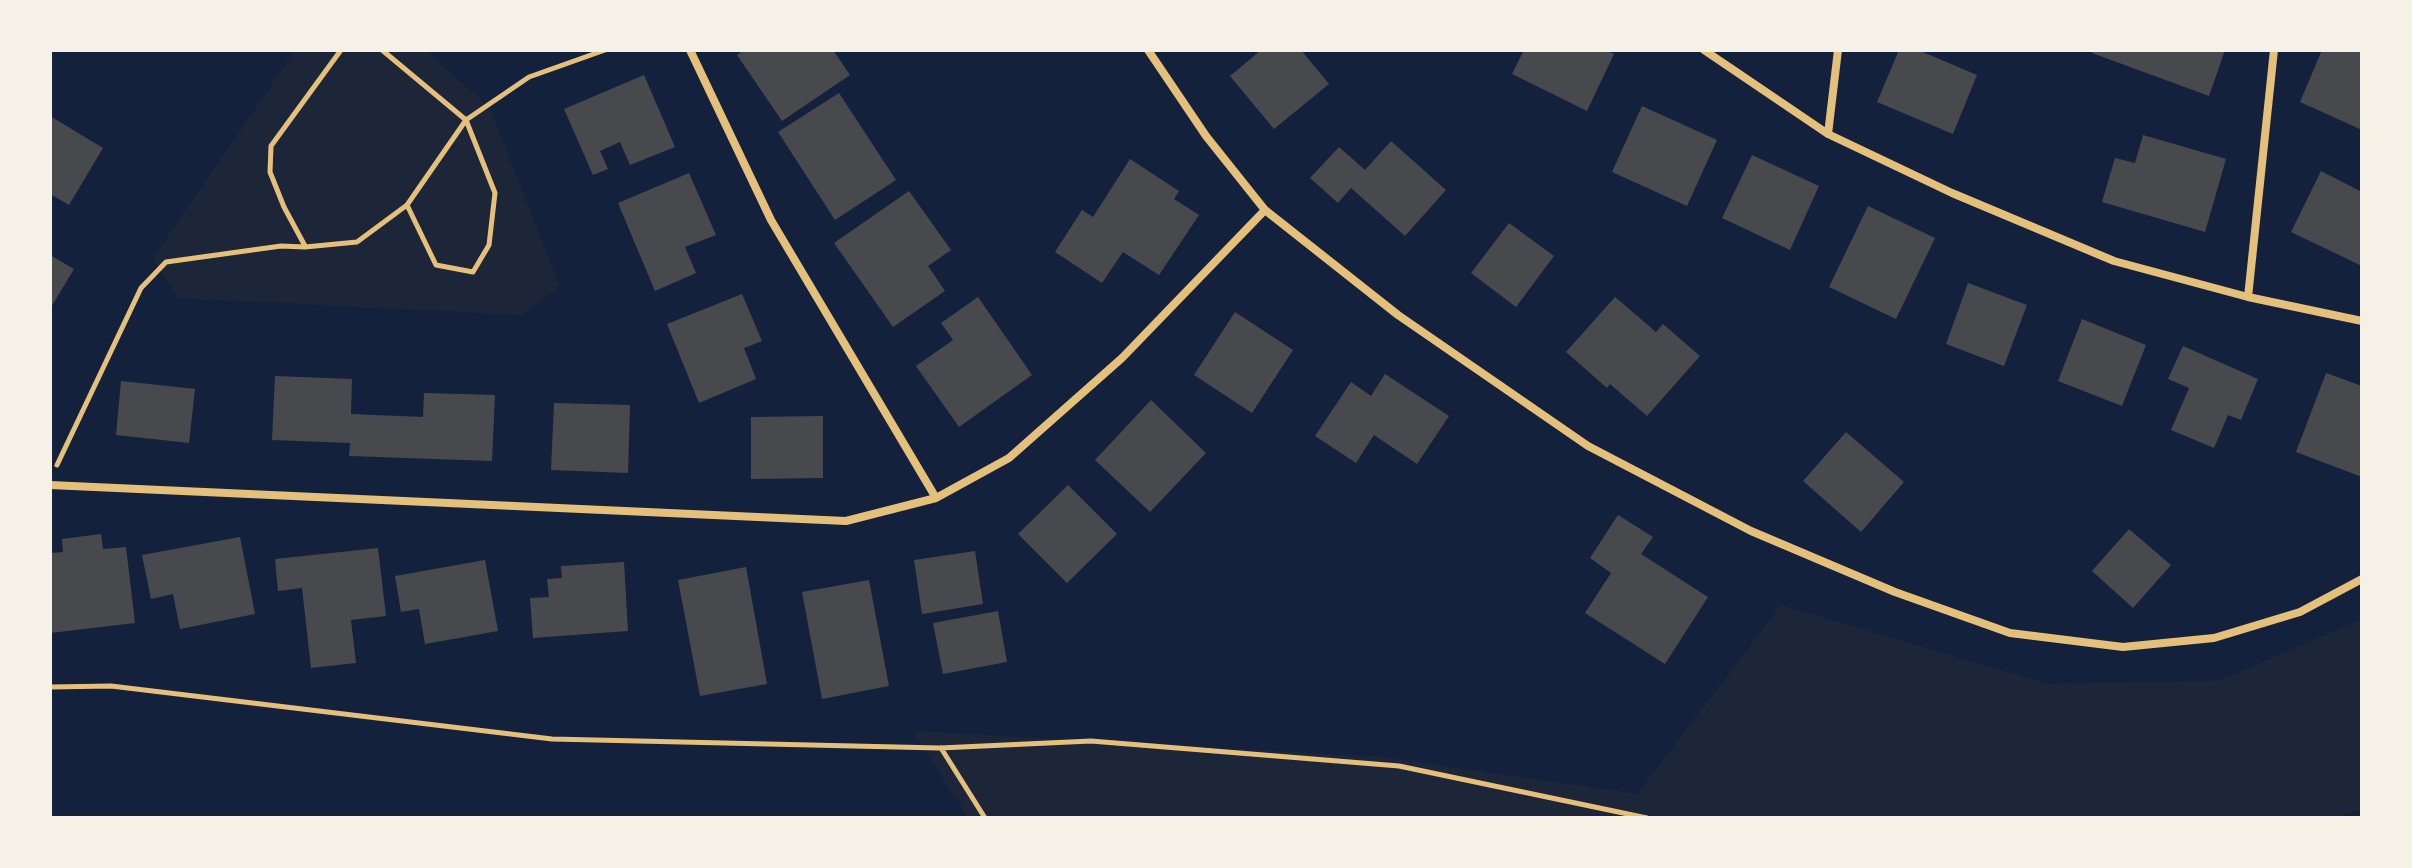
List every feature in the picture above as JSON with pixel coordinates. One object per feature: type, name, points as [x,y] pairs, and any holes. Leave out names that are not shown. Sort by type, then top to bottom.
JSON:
[{"type":"street","points":[[690,50],[771,220],[936,498]]},
{"type":"street","points":[[1148,50],[1206,136],[1265,210],[1398,315],[1588,446],[1751,531],[1895,592],[2010,633],[2123,647],[2214,638],[2300,612],[2362,579]]},
{"type":"street","points":[[1704,50],[1828,134],[1952,193],[2114,261],[2248,297],[2362,321]]},
{"type":"street","points":[[1828,134],[1838,50]]},
{"type":"street","points":[[2248,297],[2274,50]]},
{"type":"street","points":[[50,485],[846,521],[936,498],[1009,458],[1122,358],[1265,210]]},
{"type":"path","points":[[305,247],[270,172],[271,146],[341,50]]},
{"type":"path","points":[[382,50],[466,120],[495,193],[489,245],[473,272],[436,265],[407,205]]},
{"type":"path","points":[[56,467],[141,288],[166,262],[281,246],[357,242],[407,205],[466,120],[529,77],[605,50]]},
{"type":"path","points":[[50,687],[111,686],[552,739],[940,748],[1091,741],[1399,766],[1647,818]]},
{"type":"path","points":[[940,748],[985,818]]},
{"type":"shaded area","points":[[295,50],[426,50],[489,107],[560,286],[521,315],[178,298],[153,258]]},
{"type":"shaded area","points":[[1781,605],[2048,684],[2221,680],[2362,619],[2362,809],[2333,818],[968,818],[913,731],[1383,757],[1637,794]]},
{"type":"building","points":[[744,50],[833,50],[850,75],[782,121],[737,55]]},
{"type":"building","points":[[1261,50],[1301,50],[1329,84],[1274,129],[1230,76]]},
{"type":"building","points":[[1524,50],[1605,50],[1614,54],[1587,111],[1512,74]]},
{"type":"building","points":[[1899,50],[1918,50],[1977,75],[1953,134],[1877,102]]},
{"type":"building","points":[[2093,50],[2225,50],[2209,96],[2092,53]]},
{"type":"building","points":[[2322,50],[2362,50],[2362,130],[2300,102]]},
{"type":"building","points":[[644,75],[675,147],[630,165],[620,142],[600,151],[608,169],[593,175],[564,109]]},
{"type":"building","points":[[839,93],[896,180],[835,220],[778,132]]},
{"type":"building","points":[[1642,106],[1717,140],[1687,206],[1612,172]]},
{"type":"building","points":[[50,116],[103,148],[69,205],[50,194]]},
{"type":"building","points":[[2143,135],[2226,159],[2205,232],[2102,202],[2115,158],[2135,163]]},
{"type":"building","points":[[1391,141],[1446,190],[1405,236],[1351,188],[1338,203],[1310,178],[1339,147],[1365,170]]},
{"type":"building","points":[[1752,155],[1819,186],[1790,250],[1722,218]]},
{"type":"building","points":[[1130,159],[1179,191],[1174,199],[1199,215],[1159,275],[1123,252],[1102,283],[1055,252],[1082,210],[1093,217]]},
{"type":"building","points":[[2321,171],[2362,192],[2362,266],[2291,232]]},
{"type":"building","points":[[689,173],[716,235],[685,247],[696,273],[655,291],[618,203]]},
{"type":"building","points":[[909,191],[951,250],[928,266],[945,291],[893,327],[834,243]]},
{"type":"building","points":[[1868,206],[1935,238],[1896,319],[1829,287]]},
{"type":"building","points":[[1509,223],[1554,256],[1516,307],[1471,273]]},
{"type":"building","points":[[50,255],[74,269],[50,309]]},
{"type":"building","points":[[1968,283],[2027,305],[2004,366],[1946,344]]},
{"type":"building","points":[[742,294],[762,341],[744,348],[756,379],[699,403],[667,324]]},
{"type":"building","points":[[978,297],[1032,375],[959,427],[916,366],[953,340],[941,323]]},
{"type":"building","points":[[1615,297],[1656,332],[1663,324],[1700,356],[1647,416],[1610,384],[1607,388],[1566,352]]},
{"type":"building","points":[[1235,312],[1293,350],[1252,413],[1194,375]]},
{"type":"building","points":[[2082,319],[2146,345],[2122,406],[2058,381]]},
{"type":"building","points":[[2183,346],[2258,379],[2241,420],[2228,415],[2214,448],[2171,430],[2189,388],[2168,379]]},
{"type":"building","points":[[2326,373],[2362,386],[2362,477],[2296,452]]},
{"type":"building","points":[[1385,374],[1449,416],[1417,464],[1374,435],[1356,463],[1315,436],[1351,382],[1371,396]]},
{"type":"building","points":[[275,376],[352,379],[351,414],[423,417],[424,393],[495,395],[492,461],[349,456],[350,443],[272,440]]},
{"type":"building","points":[[121,381],[195,389],[189,443],[116,435]]},
{"type":"building","points":[[1151,400],[1206,453],[1150,512],[1095,460]]},
{"type":"building","points":[[554,403],[630,405],[628,473],[551,470]]},
{"type":"building","points":[[823,416],[823,478],[751,479],[751,417]]},
{"type":"building","points":[[1846,432],[1904,482],[1861,532],[1803,481]]},
{"type":"building","points":[[1068,485],[1117,534],[1067,583],[1018,534]]},
{"type":"building","points":[[1618,515],[1653,537],[1641,554],[1708,597],[1665,664],[1585,613],[1611,573],[1590,558]]},
{"type":"building","points":[[2129,529],[2171,565],[2133,608],[2092,571]]},
{"type":"building","points":[[101,534],[103,549],[126,547],[135,623],[50,633],[50,553],[63,552],[62,539]]},
{"type":"building","points":[[240,537],[255,614],[180,629],[173,594],[151,599],[142,555]]},
{"type":"building","points":[[378,548],[386,616],[351,620],[356,663],[311,668],[302,588],[278,591],[275,559]]},
{"type":"building","points":[[975,551],[983,604],[922,614],[914,560]]},
{"type":"building","points":[[485,560],[498,631],[425,644],[419,609],[401,612],[395,576]]},
{"type":"building","points":[[624,562],[628,631],[533,638],[530,598],[549,597],[547,579],[562,578],[561,566]]},
{"type":"building","points":[[746,567],[767,684],[700,696],[678,580]]},
{"type":"building","points":[[869,580],[889,686],[822,699],[802,592]]},
{"type":"building","points":[[998,611],[1007,662],[943,674],[933,623]]}]
